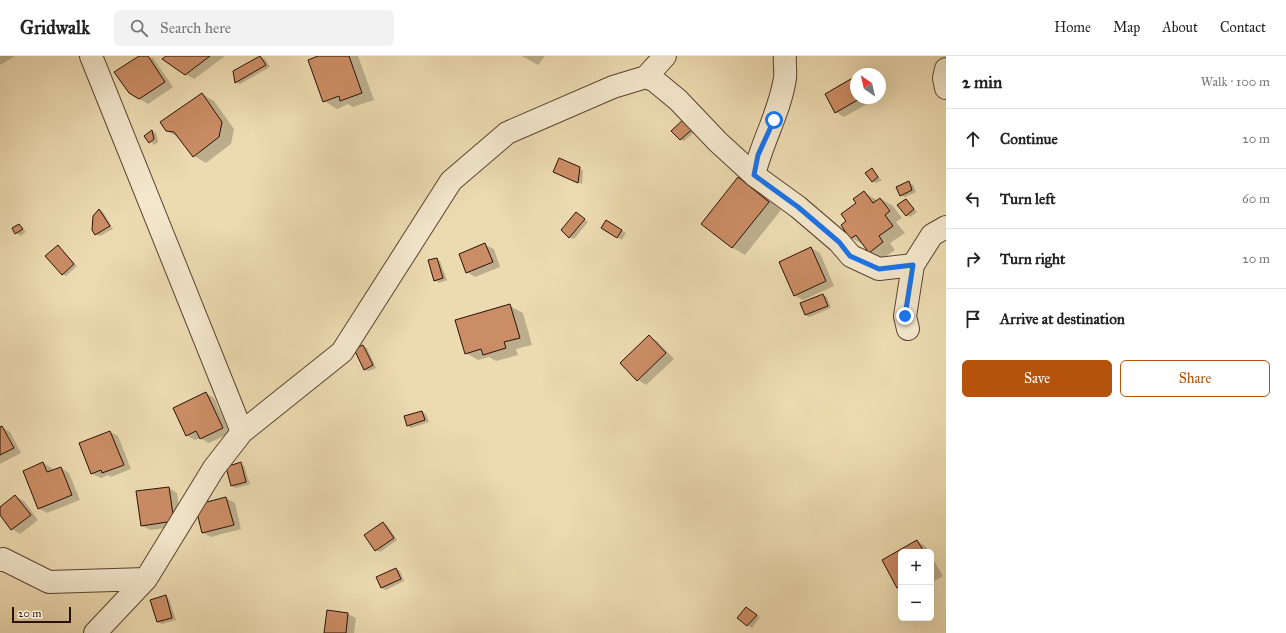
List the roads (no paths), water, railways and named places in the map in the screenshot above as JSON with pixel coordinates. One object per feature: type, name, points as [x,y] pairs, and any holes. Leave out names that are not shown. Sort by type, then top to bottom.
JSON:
[{"type":"street","points":[[91,56],[242,432]]},
{"type":"street","points":[[95,633],[146,579],[214,468],[242,432],[342,352],[451,181],[507,134],[613,87],[646,77],[665,56]]},
{"type":"street","points":[[754,175],[758,155],[774,120],[780,99],[785,76],[784,56]]},
{"type":"street","points":[[946,69],[944,78],[946,88]]},
{"type":"street","points":[[646,77],[655,81],[678,100],[718,142],[754,175],[798,207],[839,242],[850,256],[879,269],[913,265]]},
{"type":"street","points":[[908,329],[905,316],[913,265],[932,235],[946,227]]},
{"type":"street","points":[[0,560],[3,559],[50,582],[146,579]]}]
